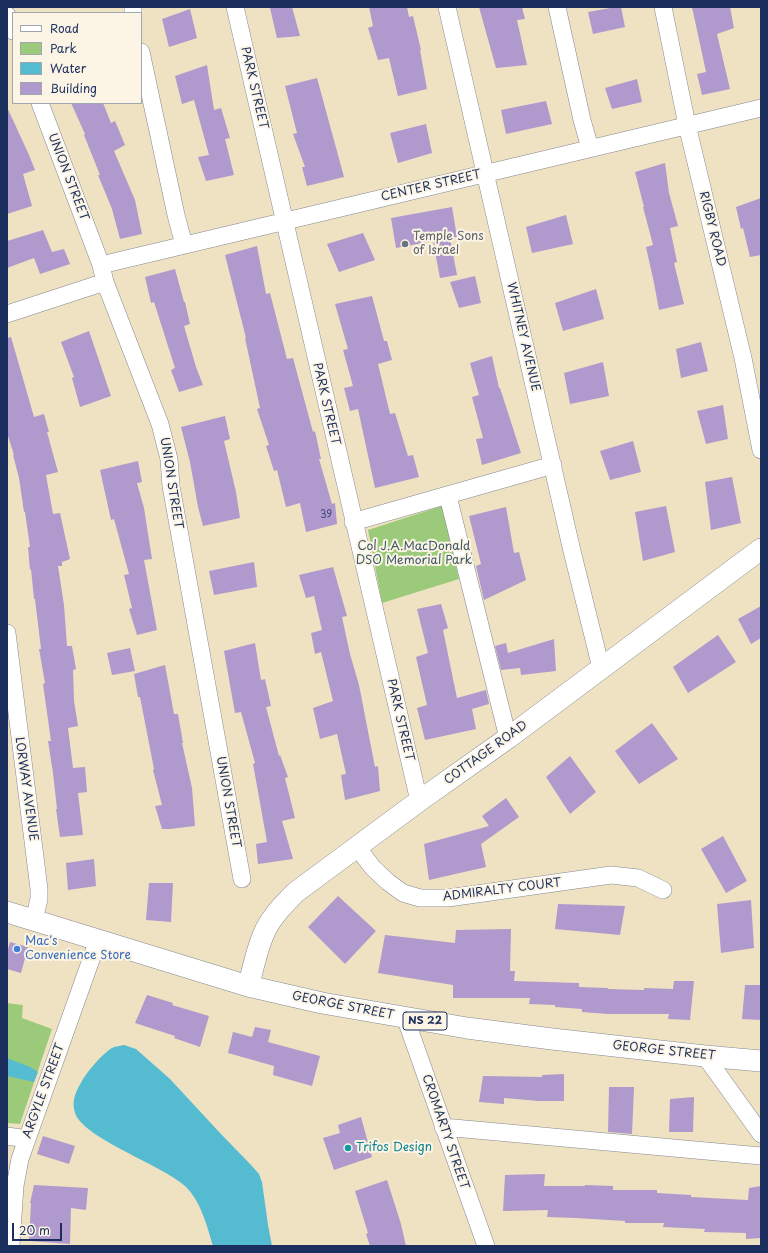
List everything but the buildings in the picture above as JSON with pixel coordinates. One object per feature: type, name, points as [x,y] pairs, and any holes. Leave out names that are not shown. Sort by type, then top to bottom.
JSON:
[{"type":"main road","name":"COTTAGE ROAD","points":[[248,986],[259,946],[266,928],[280,908],[296,892],[419,801],[508,738],[761,549]]},
{"type":"main road","name":"GEORGE STREET","points":[[7,912],[248,986],[322,1004],[468,1028],[552,1039],[761,1061]]},
{"type":"street","name":"PARK STREET","points":[[235,7],[353,522],[419,801]]},
{"type":"street","name":"WHITNEY AVENUE","points":[[447,7],[484,174],[601,668]]},
{"type":"street","points":[[557,7],[582,120],[590,148]]},
{"type":"street","name":"RIGBY ROAD","points":[[663,7],[686,125],[743,358],[761,450]]},
{"type":"street","points":[[7,15],[12,28]]},
{"type":"street","points":[[142,57],[176,215],[184,245]]},
{"type":"street","name":"UNION STREET","points":[[40,104],[101,265],[105,282],[156,412],[165,442],[169,459],[171,486],[242,880]]},
{"type":"street","name":"CENTER STREET","points":[[101,265],[761,108]]},
{"type":"street","points":[[7,314],[105,282]]},
{"type":"street","points":[[353,522],[553,465]]},
{"type":"street","points":[[448,496],[508,738]]},
{"type":"street","name":"LORWAY AVENUE","points":[[7,633],[39,889],[39,899],[34,920]]},
{"type":"street","name":"ADMIRALTY COURT","points":[[357,847],[373,868],[388,882],[403,893],[420,898],[448,898],[611,875],[638,878],[663,890]]},
{"type":"street","name":"ARGYLE STREET","points":[[11,1246],[15,1186],[20,1159],[98,940]]},
{"type":"street","name":"CROMARTY STREET","points":[[405,1017],[444,1127],[490,1246]]},
{"type":"street","points":[[705,1056],[761,1134]]},
{"type":"street","points":[[444,1127],[761,1156]]},
{"type":"street","points":[[7,1136],[26,1139]]},
{"type":"green space","name":"Col J.A.MacDonald DSO Memorial Park","points":[[442,506],[459,579],[382,603],[368,530]]},
{"type":"green space","points":[[7,1003],[23,1005],[22,1018],[52,1029],[20,1124],[7,1123]]},
{"type":"water","points":[[124,1045],[136,1049],[170,1079],[259,1174],[262,1182],[272,1246],[213,1246],[206,1222],[199,1206],[191,1192],[185,1186],[159,1169],[107,1142],[92,1132],[81,1122],[75,1113],[74,1104],[76,1092],[84,1077],[104,1054],[112,1048]]},
{"type":"water","points":[[7,1058],[30,1067],[38,1072],[34,1082],[7,1076]]},
{"type":"place","name":"Temple Sons of Israel","points":[[405,244]]},
{"type":"place","name":"Mac's Convenience Store","points":[[17,949]]},
{"type":"place","name":"Trifos Design","points":[[348,1148]]}]
